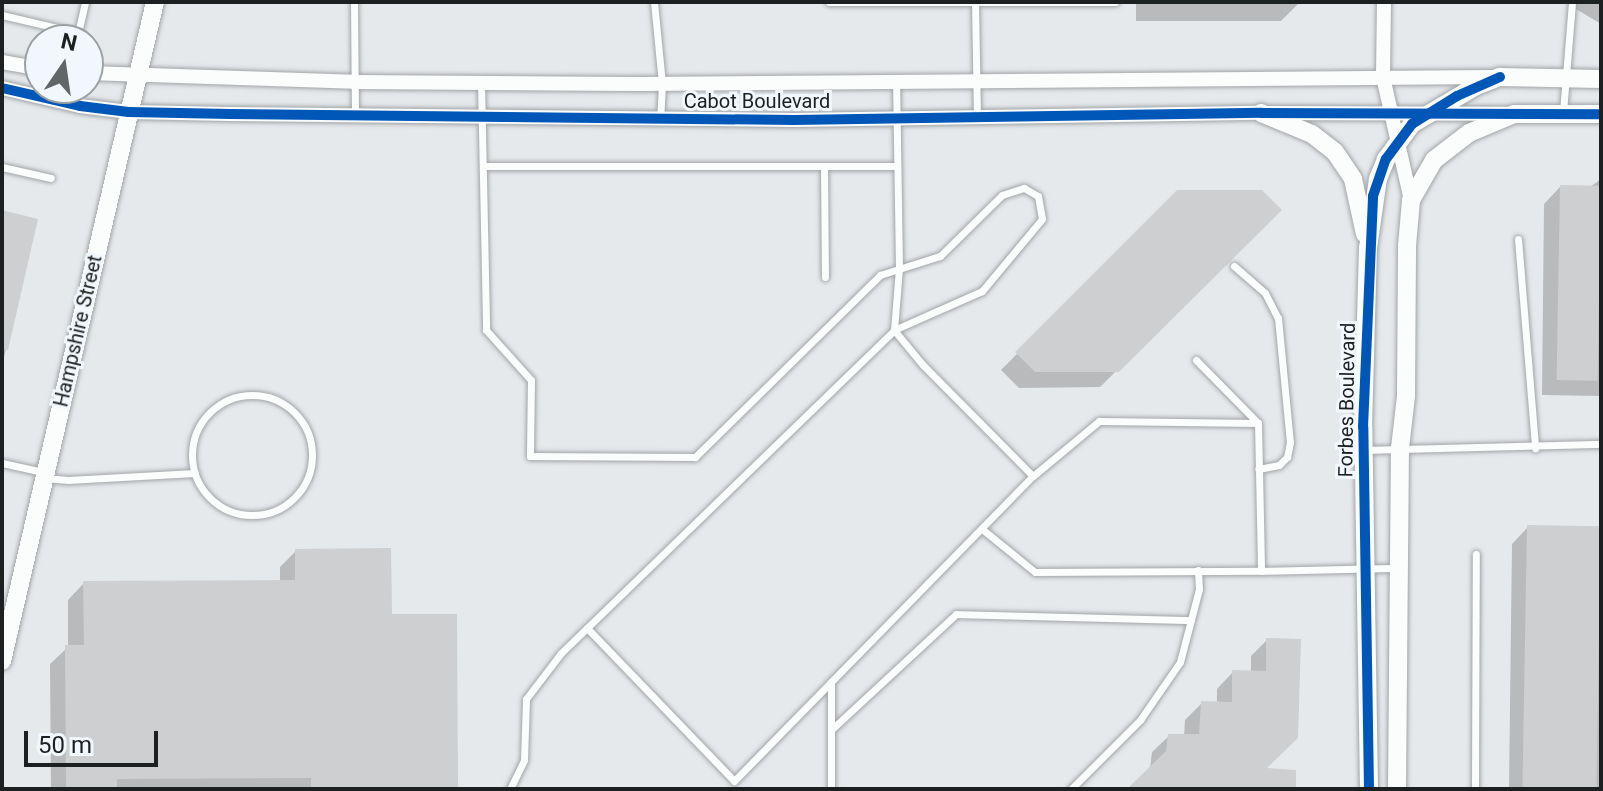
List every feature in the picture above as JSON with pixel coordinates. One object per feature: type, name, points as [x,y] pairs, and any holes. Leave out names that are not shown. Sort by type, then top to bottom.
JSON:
[{"type":"street","name":"Hampshire Street","points":[[3,650],[155,2]]},
{"type":"street","points":[[1384,2],[1383,77],[1411,200],[1407,246],[1406,396],[1400,448],[1397,789]]},
{"type":"street","points":[[2,62],[24,66]]},
{"type":"street","name":"Cabot Boulevard","points":[[104,74],[354,82],[662,84],[896,79],[1500,77]]},
{"type":"street","name":"Forbes Boulevard","points":[[1369,789],[1364,450],[1368,248],[1373,196],[1386,159],[1397,141],[1412,124],[1457,96],[1500,77],[1601,79]]},
{"type":"street","name":"Cabot Boulevard","points":[[2,88],[80,106],[129,112],[896,120],[1261,113],[1514,114]]},
{"type":"street","points":[[1261,113],[1312,134],[1343,163],[1353,179],[1368,248]]},
{"type":"street","points":[[1411,200],[1422,177],[1445,150],[1469,133],[1514,114],[1601,114]]},
{"type":"lane","points":[[2,15],[78,33],[85,2]]},
{"type":"lane","points":[[354,2],[355,115]]},
{"type":"lane","points":[[654,2],[662,84],[660,119]]},
{"type":"lane","points":[[829,2],[1115,2]]},
{"type":"lane","points":[[1563,114],[1572,2]]},
{"type":"lane","points":[[975,3],[977,120]]},
{"type":"lane","points":[[896,79],[899,268],[894,330],[923,365],[1033,476]]},
{"type":"lane","points":[[481,83],[486,330],[531,380],[530,456],[695,457],[880,275],[940,256],[1008,190],[1032,191],[1042,203],[1038,226],[982,291],[894,330],[561,653],[526,699],[524,760],[510,789]]},
{"type":"lane","points":[[484,166],[897,166]]},
{"type":"lane","points":[[824,166],[825,277]]},
{"type":"lane","points":[[2,167],[51,178]]},
{"type":"lane","points":[[1518,239],[1535,448]]},
{"type":"lane","points":[[1234,266],[1265,293],[1278,318],[1290,442],[1287,457],[1279,465],[1258,469]]},
{"type":"lane","points":[[1196,360],[1258,423],[1261,571]]},
{"type":"lane","points":[[245,395],[275,399],[299,416],[312,444],[313,459],[303,487],[281,508],[267,513],[252,515],[223,507],[201,486],[195,473],[193,443],[198,429],[217,406],[231,398],[245,395]]},
{"type":"lane","points":[[726,789],[1033,476],[1099,421],[1258,423]]},
{"type":"lane","points":[[1364,450],[1601,444]]},
{"type":"lane","points":[[2,463],[68,480],[195,473]]},
{"type":"lane","points":[[982,529],[1035,572],[1400,568]]},
{"type":"lane","points":[[1475,789],[1476,554]]},
{"type":"lane","points":[[1071,789],[1140,720],[1180,662],[1199,589],[1198,570]]},
{"type":"lane","points":[[832,729],[956,614],[1191,620]]},
{"type":"lane","points":[[587,628],[734,781]]},
{"type":"lane","points":[[831,682],[831,789]]},
{"type":"building","points":[[1560,185],[1601,186],[1598,381],[1557,380]]},
{"type":"building","points":[[1177,190],[1262,190],[1282,210],[1119,372],[1035,372],[1015,352]]},
{"type":"building","points":[[2,210],[38,219],[8,350],[2,349]]},
{"type":"building","points":[[1527,525],[1601,526],[1596,789],[1522,788]]},
{"type":"building","points":[[391,548],[392,614],[457,614],[458,789],[311,789],[311,778],[117,779],[117,789],[66,789],[65,645],[84,645],[83,581],[295,580],[295,549]]},
{"type":"building","points":[[1266,638],[1301,639],[1298,738],[1267,768],[1296,770],[1296,789],[1127,789],[1166,751],[1168,734],[1199,734],[1201,701],[1232,702],[1232,670],[1266,671]]},
{"type":"cycle path","points":[[1369,789],[1363,427],[1373,196],[1386,159],[1412,124],[1457,96],[1500,77]]},
{"type":"cycle path","points":[[2,88],[80,106],[129,112],[230,114],[794,120],[1261,113],[1601,114]]}]
